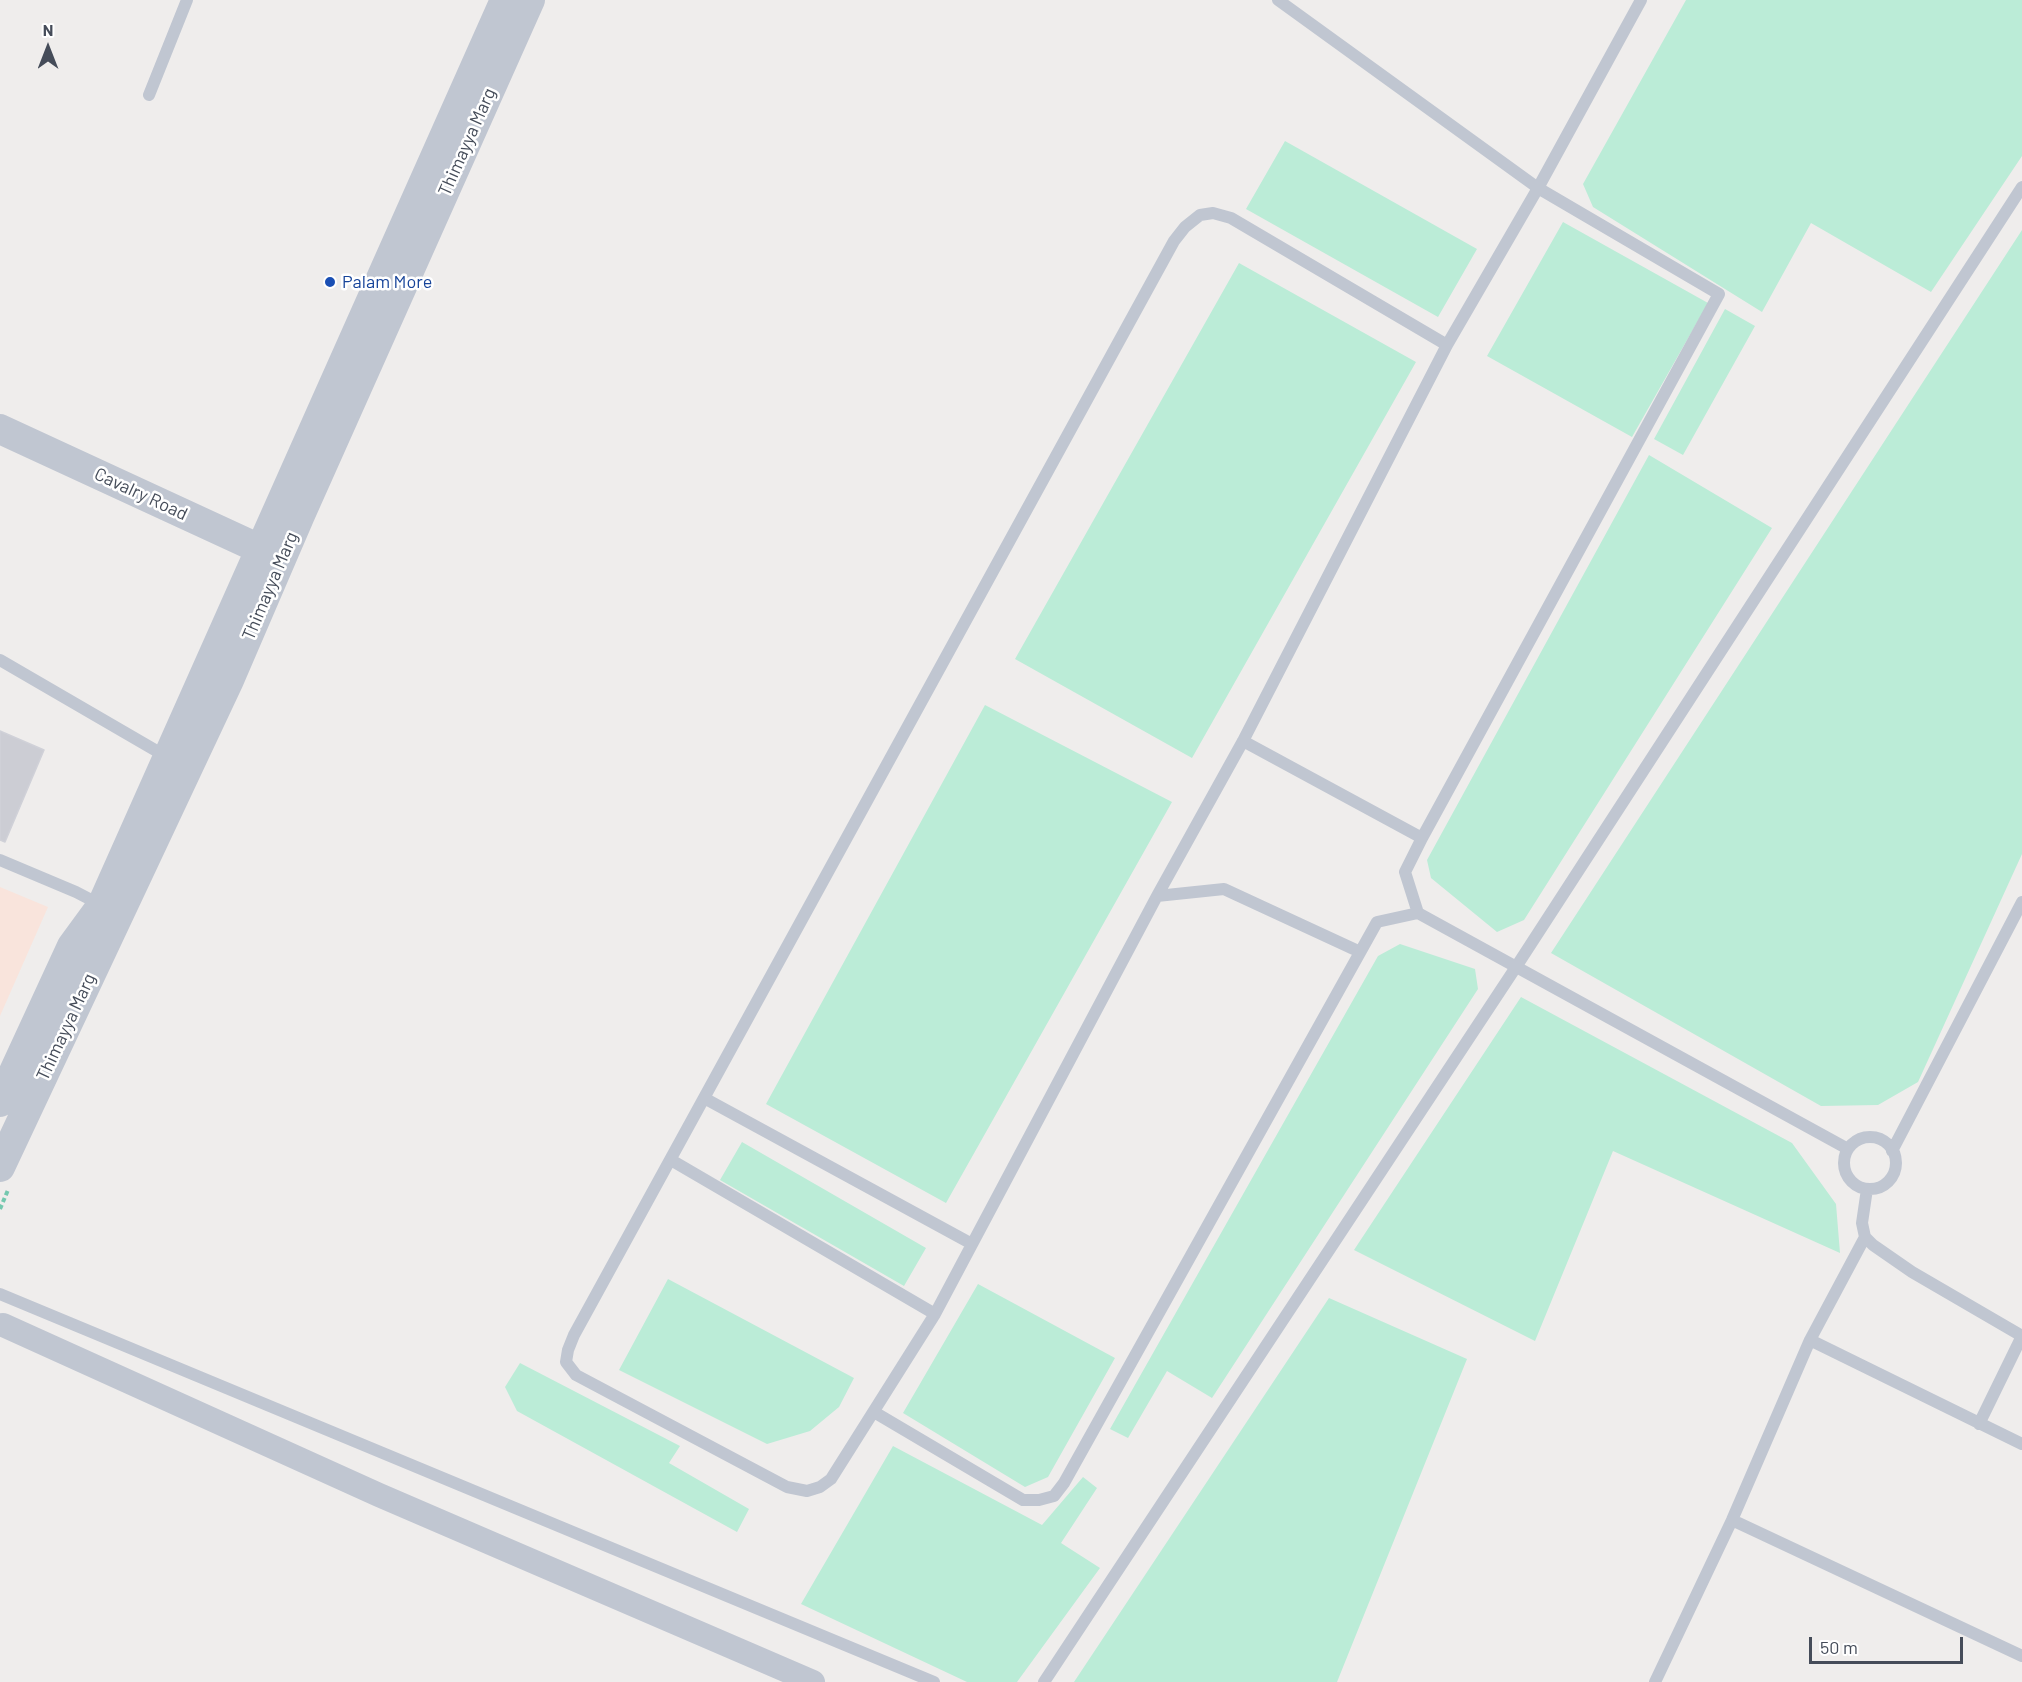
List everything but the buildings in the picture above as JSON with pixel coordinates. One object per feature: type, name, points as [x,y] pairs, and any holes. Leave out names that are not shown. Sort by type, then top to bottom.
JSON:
[{"type":"street","name":"Thimayya Marg","points":[[0,1167],[272,555],[505,0]]},
{"type":"street","name":"Thimayya Marg","points":[[272,555],[305,504],[530,0]]},
{"type":"street","name":"Cavalry Road","points":[[0,429],[272,555]]},
{"type":"street","name":"Thimayya Marg","points":[[0,1102],[72,946],[102,906],[167,757],[218,675]]},
{"type":"street","points":[[3,1325],[379,1495],[813,1682]]},
{"type":"lane","points":[[149,95],[187,0]]},
{"type":"lane","points":[[1278,0],[1538,188],[1719,294],[1405,872],[1418,913]]},
{"type":"lane","points":[[1447,345],[1231,218],[1213,213],[1200,215],[1185,227],[1174,241],[568,1350],[566,1362],[576,1375],[787,1487],[807,1491],[820,1487],[831,1479],[935,1314],[1157,896],[1243,741],[1447,345],[1538,188],[1641,0]]},
{"type":"lane","points":[[1044,1682],[1516,967],[2022,187]]},
{"type":"lane","points":[[0,660],[167,757]]},
{"type":"lane","points":[[1243,741],[1422,838]]},
{"type":"lane","points":[[0,860],[76,892],[102,906]]},
{"type":"lane","points":[[1157,896],[1224,889],[1358,951]]},
{"type":"lane","points":[[1892,1151],[2022,902]]},
{"type":"lane","points":[[874,1412],[1023,1500],[1039,1500],[1053,1496],[1069,1472],[1358,951],[1377,922],[1418,913],[1848,1149]]},
{"type":"lane","points":[[704,1098],[972,1244]]},
{"type":"lane","points":[[1873,1137],[1884,1142],[1892,1151],[1896,1163],[1889,1180],[1879,1187],[1867,1189],[1855,1184],[1847,1175],[1844,1163],[1848,1149],[1860,1139],[1873,1137]]},
{"type":"lane","points":[[671,1160],[935,1314]]},
{"type":"lane","points":[[1655,1682],[1732,1520],[1810,1340],[1866,1237],[1862,1212],[1867,1189]]},
{"type":"lane","points":[[1866,1237],[1887,1256],[2022,1336],[1979,1424]]},
{"type":"lane","points":[[0,1294],[934,1682]]},
{"type":"lane","points":[[1810,1340],[2022,1444]]},
{"type":"lane","points":[[1732,1520],[2022,1656]]},
{"type":"shaded area","points":[[0,887],[48,907],[0,1016]]},
{"type":"green space","points":[[1686,0],[2022,0],[2022,156],[1931,292],[1811,223],[1762,312],[1593,207],[1583,184]]},
{"type":"green space","points":[[1285,141],[1477,249],[1438,317],[1246,209]]},
{"type":"green space","points":[[1563,222],[1708,303],[1632,437],[1487,356]]},
{"type":"green space","points":[[2022,230],[2022,854],[1918,1082],[1878,1105],[1821,1106],[1551,953]]},
{"type":"green space","points":[[1239,263],[1416,362],[1192,758],[1015,659]]},
{"type":"green space","points":[[1725,309],[1755,326],[1683,455],[1654,439]]},
{"type":"green space","points":[[1649,455],[1772,528],[1524,920],[1497,932],[1431,878],[1427,860]]},
{"type":"green space","points":[[985,705],[1172,802],[946,1203],[766,1104]]},
{"type":"green space","points":[[1400,944],[1475,969],[1478,989],[1212,1398],[1167,1371],[1128,1438],[1110,1429],[1378,956]]},
{"type":"green space","points":[[1521,997],[1792,1143],[1836,1204],[1840,1253],[1613,1151],[1535,1341],[1354,1250]]},
{"type":"green space","points":[[742,1142],[926,1248],[904,1286],[720,1180]]},
{"type":"green space","points":[[668,1279],[854,1378],[839,1407],[810,1431],[767,1444],[619,1370]]},
{"type":"green space","points":[[978,1284],[1115,1358],[1048,1477],[1025,1487],[903,1413]]},
{"type":"green space","points":[[1329,1298],[1467,1359],[1337,1682],[1074,1682]]},
{"type":"green space","points":[[520,1363],[680,1446],[669,1463],[749,1509],[737,1532],[517,1411],[505,1387]]},
{"type":"green space","points":[[893,1446],[1042,1525],[1083,1477],[1097,1488],[1061,1543],[1100,1568],[1017,1682],[967,1682],[801,1604]]},
{"type":"place","name":"Palam More","points":[[330,282]]}]
